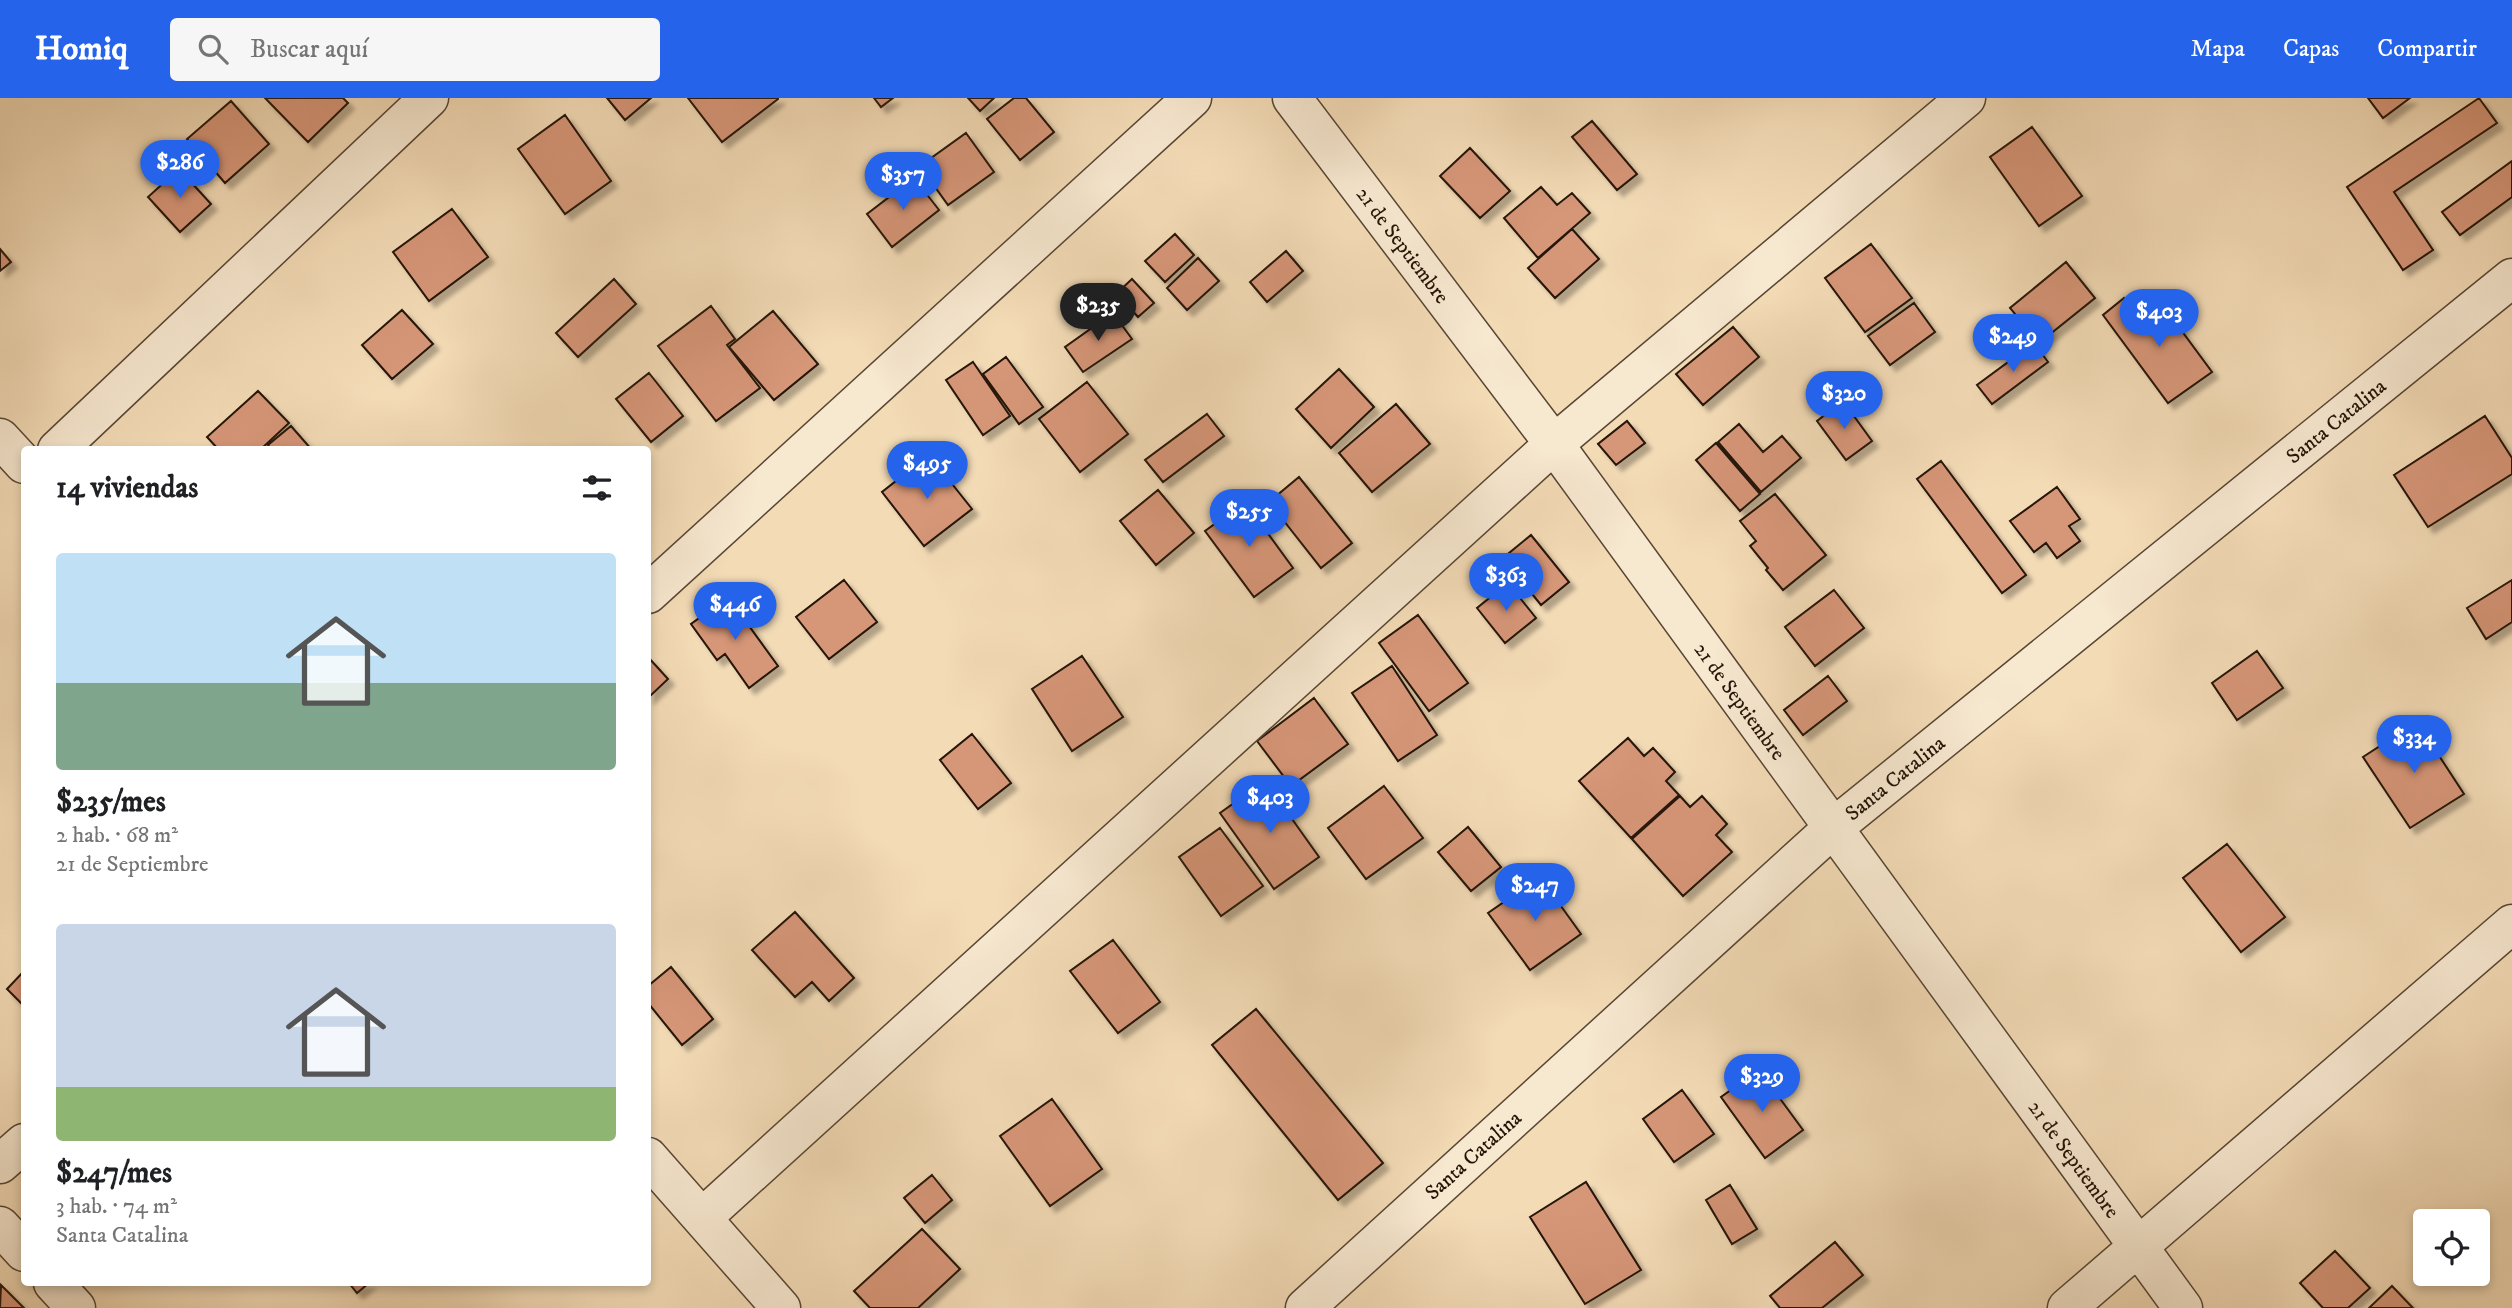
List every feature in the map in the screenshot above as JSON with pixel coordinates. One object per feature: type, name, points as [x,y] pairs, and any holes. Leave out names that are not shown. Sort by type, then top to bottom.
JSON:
[{"type":"street","points":[[61,446],[429,98]]},
{"type":"street","points":[[651,591],[1192,98]]},
{"type":"street","name":"21 de Septiembre","points":[[1292,98],[1554,444],[2183,1308]]},
{"type":"street","points":[[702,1218],[1554,444],[1966,98]]},
{"type":"street","name":"Santa Catalina","points":[[1305,1308],[1833,828],[2512,278]]},
{"type":"street","points":[[0,438],[21,461]]},
{"type":"street","points":[[2067,1308],[2512,924]]},
{"type":"street","points":[[0,1164],[21,1146]]},
{"type":"street","points":[[651,1160],[781,1308]]},
{"type":"street","points":[[0,1226],[21,1249]]},
{"type":"street","points":[[56,1286],[76,1308]]},
{"type":"building","points":[[265,98],[343,98],[348,103],[308,142]]},
{"type":"building","points":[[607,98],[651,98],[625,120]]},
{"type":"building","points":[[688,98],[778,98],[778,99],[722,142]]},
{"type":"building","points":[[874,98],[893,98],[881,107]]},
{"type":"building","points":[[968,98],[994,98],[980,111]]},
{"type":"building","points":[[1014,98],[1026,98],[1054,132],[1020,160],[987,119]]},
{"type":"building","points":[[2368,98],[2410,98],[2383,118]]},
{"type":"building","points":[[2479,98],[2497,123],[2394,192],[2433,250],[2403,270],[2347,187]]},
{"type":"building","points":[[231,101],[269,144],[225,183],[187,139]]},
{"type":"building","points":[[565,115],[611,181],[565,214],[518,149]]},
{"type":"building","points":[[1592,121],[1637,174],[1617,190],[1572,137]]},
{"type":"building","points":[[2032,127],[2082,196],[2039,226],[1990,157]]},
{"type":"building","points":[[966,133],[994,172],[948,205],[920,166]]},
{"type":"building","points":[[1470,148],[1510,191],[1480,218],[1440,176]]},
{"type":"building","points":[[2512,161],[2512,197],[2460,235],[2442,212]]},
{"type":"building","points":[[179,169],[211,204],[180,232],[148,197]]},
{"type":"building","points":[[914,178],[939,210],[892,247],[867,214]]},
{"type":"building","points":[[1541,187],[1557,205],[1572,193],[1590,213],[1538,258],[1504,218]]},
{"type":"building","points":[[452,209],[488,257],[429,301],[393,252]]},
{"type":"building","points":[[1572,229],[1599,259],[1555,298],[1528,268]]},
{"type":"building","points":[[1175,234],[1194,255],[1165,282],[1145,261]]},
{"type":"building","points":[[1871,244],[1912,298],[1865,332],[1825,278]]},
{"type":"building","points":[[0,249],[11,262],[0,271]]},
{"type":"building","points":[[1286,251],[1303,271],[1267,302],[1250,282]]},
{"type":"building","points":[[1198,258],[1219,281],[1187,310],[1167,288]]},
{"type":"building","points":[[2066,262],[2095,298],[2039,343],[2010,308]]},
{"type":"building","points":[[614,279],[636,304],[578,357],[556,333]]},
{"type":"building","points":[[1132,279],[1154,303],[1138,317],[1117,293]]},
{"type":"building","points":[[2124,298],[2143,323],[2164,307],[2212,372],[2168,403],[2103,315]]},
{"type":"building","points":[[1914,303],[1935,332],[1890,365],[1868,336]]},
{"type":"building","points":[[711,306],[735,339],[727,345],[760,388],[716,421],[658,346]]},
{"type":"building","points":[[402,310],[433,344],[392,379],[362,345]]},
{"type":"building","points":[[773,311],[818,364],[774,400],[729,347]]},
{"type":"building","points":[[1113,313],[1132,339],[1083,372],[1065,347]]},
{"type":"building","points":[[1733,327],[1759,357],[1703,405],[1676,374]]},
{"type":"building","points":[[2034,343],[2048,362],[1992,404],[1977,385]]},
{"type":"building","points":[[1006,357],[1043,407],[1019,424],[983,374]]},
{"type":"building","points":[[973,362],[1010,416],[983,435],[946,380]]},
{"type":"building","points":[[1339,369],[1374,407],[1331,448],[1296,409]]},
{"type":"building","points":[[649,373],[683,416],[651,442],[616,399]]},
{"type":"building","points":[[1087,382],[1128,434],[1080,472],[1039,419]]},
{"type":"building","points":[[258,391],[289,423],[264,446],[215,446],[207,437]]},
{"type":"building","points":[[1843,401],[1872,441],[1846,460],[1817,421]]},
{"type":"building","points":[[1396,404],[1430,444],[1372,492],[1339,453]]},
{"type":"building","points":[[1207,414],[1224,436],[1163,482],[1145,460]]},
{"type":"building","points":[[2485,416],[2512,458],[2512,474],[2428,527],[2394,475]]},
{"type":"building","points":[[1627,421],[1645,443],[1616,465],[1598,444]]},
{"type":"building","points":[[1739,424],[1763,452],[1782,436],[1801,458],[1761,492],[1718,442]]},
{"type":"building","points":[[291,426],[308,446],[269,446]]},
{"type":"building","points":[[1716,443],[1760,494],[1740,511],[1696,460]]},
{"type":"building","points":[[929,455],[972,509],[924,546],[882,492]]},
{"type":"building","points":[[1941,461],[2026,575],[2002,593],[1917,479]]},
{"type":"building","points":[[1299,477],[1352,543],[1321,568],[1269,502]]},
{"type":"building","points":[[2057,487],[2080,519],[2069,526],[2080,541],[2057,558],[2046,543],[2034,552],[2010,521]]},
{"type":"building","points":[[1158,490],[1194,533],[1156,565],[1120,521]]},
{"type":"building","points":[[1775,494],[1826,555],[1783,590],[1750,546],[1756,541],[1740,521]]},
{"type":"building","points":[[1245,502],[1293,568],[1254,597],[1205,531]]},
{"type":"building","points":[[1531,535],[1569,582],[1541,605],[1503,558]]},
{"type":"building","points":[[844,580],[877,622],[829,659],[796,617]]},
{"type":"building","points":[[2512,580],[2512,622],[2486,639],[2467,608]]},
{"type":"building","points":[[1508,583],[1536,618],[1505,643],[1477,608]]},
{"type":"building","points":[[1834,590],[1864,628],[1815,666],[1785,627]]},
{"type":"building","points":[[728,597],[778,666],[749,688],[725,654],[717,660],[691,624]]},
{"type":"building","points":[[1418,615],[1468,683],[1429,711],[1379,643]]},
{"type":"building","points":[[2257,651],[2283,688],[2237,720],[2212,683]]},
{"type":"building","points":[[1082,656],[1123,717],[1072,751],[1032,689]]},
{"type":"building","points":[[651,660],[668,679],[651,695]]},
{"type":"building","points":[[1392,666],[1437,735],[1398,761],[1352,693]]},
{"type":"building","points":[[1828,676],[1847,701],[1803,735],[1784,710]]},
{"type":"building","points":[[1314,698],[1348,744],[1291,786],[1257,741]]},
{"type":"building","points":[[2417,722],[2464,794],[2410,828],[2363,757]]},
{"type":"building","points":[[972,734],[1011,783],[978,809],[940,760]]},
{"type":"building","points":[[1628,738],[1644,756],[1653,748],[1675,772],[1666,781],[1679,795],[1631,838],[1579,781]]},
{"type":"building","points":[[1265,781],[1319,857],[1274,889],[1220,813]]},
{"type":"building","points":[[1384,786],[1423,838],[1366,879],[1328,828]]},
{"type":"building","points":[[1680,796],[1690,807],[1702,796],[1727,824],[1716,835],[1732,852],[1683,896],[1632,839]]},
{"type":"building","points":[[1468,827],[1501,867],[1471,891],[1438,852]]},
{"type":"building","points":[[1220,828],[1263,886],[1221,916],[1179,857]]},
{"type":"building","points":[[2227,844],[2285,917],[2241,952],[2183,878]]},
{"type":"building","points":[[1540,877],[1581,934],[1530,970],[1488,913]]},
{"type":"building","points":[[795,912],[854,978],[829,1001],[812,982],[795,997],[752,950]]},
{"type":"building","points":[[1113,940],[1160,1002],[1118,1033],[1070,971]]},
{"type":"building","points":[[671,967],[713,1019],[682,1045],[651,1007],[651,984]]},
{"type":"building","points":[[21,974],[21,1003],[7,989]]},
{"type":"building","points":[[1256,1009],[1383,1163],[1338,1200],[1212,1045]]},
{"type":"building","points":[[1759,1070],[1803,1130],[1765,1158],[1721,1097]]},
{"type":"building","points":[[1682,1090],[1714,1134],[1674,1162],[1643,1119]]},
{"type":"building","points":[[1052,1099],[1102,1169],[1050,1206],[1000,1136]]},
{"type":"building","points":[[932,1175],[952,1200],[925,1223],[904,1198]]},
{"type":"building","points":[[1586,1182],[1641,1270],[1585,1304],[1530,1217]]},
{"type":"building","points":[[1730,1185],[1757,1229],[1732,1244],[1706,1200]]},
{"type":"building","points":[[922,1229],[960,1269],[918,1308],[870,1308],[854,1291]]},
{"type":"building","points":[[1835,1242],[1863,1275],[1822,1308],[1780,1308],[1770,1296]]},
{"type":"building","points":[[2335,1251],[2370,1288],[2348,1308],[2323,1308],[2300,1283]]},
{"type":"building","points":[[1,1285],[24,1308],[0,1308]]},
{"type":"building","points":[[351,1286],[365,1286],[357,1293]]},
{"type":"building","points":[[2392,1286],[2413,1308],[2369,1308]]}]
